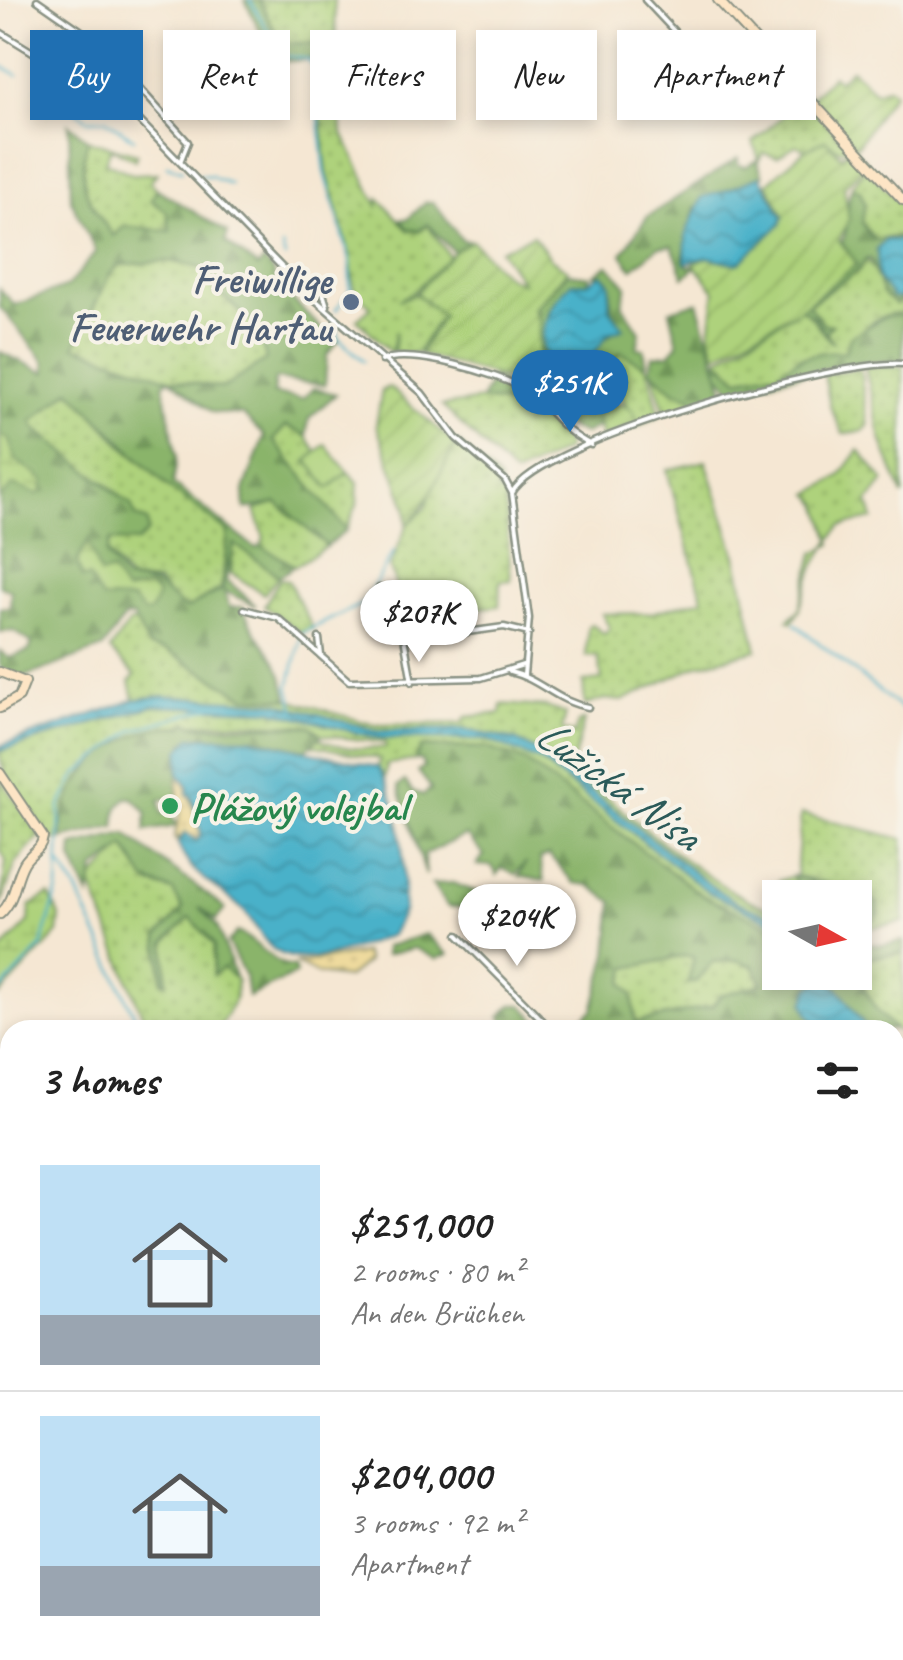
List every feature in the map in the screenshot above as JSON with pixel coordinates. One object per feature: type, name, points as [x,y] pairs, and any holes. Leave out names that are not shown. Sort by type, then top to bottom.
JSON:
[{"type":"main road","points":[[718,0],[746,30]]},
{"type":"main road","points":[[816,106],[903,200]]},
{"type":"main road","points":[[0,672],[25,682],[19,697],[0,708]]},
{"type":"main road","points":[[0,773],[43,834],[42,846],[22,866],[13,900],[0,914]]},
{"type":"street","points":[[37,0],[98,44],[188,142],[180,162]]},
{"type":"street","points":[[645,0],[673,30]]},
{"type":"street","points":[[0,32],[82,86],[124,106],[302,289],[327,306],[382,361],[416,388],[456,438],[506,480],[512,493],[529,634],[524,676]]},
{"type":"street","points":[[323,293],[327,306]]},
{"type":"street","points":[[382,361],[392,356],[424,356],[510,381],[539,402],[564,432],[591,445]]},
{"type":"street","points":[[506,480],[518,481],[591,445],[742,390],[844,367],[903,364]]},
{"type":"street","points":[[512,493],[518,481]]},
{"type":"street","points":[[378,588],[398,599],[412,682]]},
{"type":"street","points":[[244,610],[262,610],[301,635],[348,681],[412,682],[510,672],[524,676],[554,697],[588,707]]},
{"type":"street","points":[[460,633],[504,627],[529,634]]},
{"type":"street","points":[[318,638],[321,655]]},
{"type":"street","points":[[510,672],[523,665]]},
{"type":"street","points":[[458,936],[542,1020]]},
{"type":"green space","points":[[245,0],[259,0],[274,30],[260,30]]},
{"type":"green space","points":[[259,0],[334,0],[336,30],[310,30],[310,48],[290,45],[290,30],[274,30]]},
{"type":"green space","points":[[290,43],[310,43],[310,58],[290,61]]},
{"type":"green space","points":[[851,69],[875,92],[888,87],[894,92],[856,147],[816,103],[816,92],[833,75],[838,81]]},
{"type":"green space","points":[[816,112],[849,147],[839,150],[825,140],[805,150],[796,145],[777,157],[763,153],[759,160],[753,142],[778,120],[816,120]]},
{"type":"green space","points":[[321,120],[341,120],[342,132],[378,206],[379,198],[408,230],[419,232],[428,225],[450,257],[399,300],[416,294],[441,315],[417,353],[394,353],[396,331],[391,353],[357,319],[371,307],[354,290],[350,255],[327,172]]},
{"type":"green space","points":[[69,124],[88,140],[83,168],[86,192],[114,236],[124,226],[170,231],[167,212],[151,200],[157,189],[228,233],[225,242],[258,267],[264,261],[274,272],[278,296],[283,290],[331,338],[339,340],[327,355],[325,385],[275,379],[273,394],[303,399],[313,388],[336,394],[309,418],[306,436],[286,426],[273,440],[346,530],[327,546],[277,503],[245,509],[244,491],[264,436],[243,415],[212,412],[170,379],[163,383],[177,458],[173,484],[255,548],[261,546],[295,566],[279,576],[234,544],[227,580],[256,606],[224,591],[229,607],[243,607],[279,669],[288,699],[246,697],[167,651],[149,647],[133,617],[124,618],[103,648],[24,677],[0,668],[0,651],[9,658],[29,651],[32,643],[14,631],[0,632],[0,608],[10,607],[11,590],[0,586],[0,352],[46,373],[45,362],[0,307],[0,289],[15,305],[68,286],[96,252],[71,200]],"holes":[[[170,261],[201,268],[215,290],[259,328],[266,360],[223,388],[170,379],[75,346],[110,274],[120,265]],[[70,390],[168,487],[228,532],[223,589],[186,609],[155,584],[126,580],[106,555],[110,541],[138,542],[148,531],[147,521],[136,517],[131,505],[35,428],[32,421]]]},
{"type":"green space","points":[[88,140],[137,154],[135,160],[111,148],[105,162],[132,174],[157,173],[150,182],[157,189],[151,200],[167,212],[170,231],[124,227],[115,237],[86,192],[83,168]]},
{"type":"green space","points":[[825,140],[841,156],[852,147],[867,163],[844,187],[849,219],[839,240],[857,264],[801,309],[716,355],[710,335],[715,291],[694,264],[708,257],[734,264],[764,241],[784,216],[767,183],[805,150]]},
{"type":"green space","points":[[738,158],[738,164],[745,167],[757,160],[763,176],[723,193],[728,215],[695,207],[683,259],[688,266],[697,266],[684,277],[672,246],[658,247],[632,269],[622,254],[647,217]]},
{"type":"green space","points":[[866,167],[903,207],[903,236],[875,240],[862,223],[860,191],[852,187]]},
{"type":"green space","points":[[852,187],[860,191],[865,203],[862,223],[874,240],[903,236],[903,240],[880,244],[878,278],[899,298],[903,295],[896,305],[883,294],[871,259],[866,259],[859,270],[808,305],[824,324],[832,325],[826,331],[832,343],[814,317],[801,309],[857,264],[842,243]]},
{"type":"green space","points":[[426,202],[433,202],[462,240],[471,241],[454,252],[428,224],[419,231],[408,229],[400,219],[408,219]]},
{"type":"green space","points":[[533,235],[551,259],[568,270],[534,308],[539,323],[538,350],[550,380],[556,421],[528,391],[510,380],[419,354],[443,316],[416,293],[454,252],[471,241],[506,275],[522,282],[500,250]]},
{"type":"green space","points":[[866,259],[899,303],[903,295],[903,314],[885,316],[869,324],[845,352],[800,357],[775,376],[772,372],[734,379],[718,359],[801,309],[833,342],[826,331],[831,326],[824,324],[808,305],[859,270]]},
{"type":"green space","points":[[170,261],[202,268],[215,290],[259,328],[267,360],[224,388],[170,379],[74,346],[110,274],[120,265]]},
{"type":"green space","points":[[608,265],[627,286],[622,304],[640,332],[637,348],[644,349],[647,367],[621,352],[603,374],[610,391],[616,391],[616,403],[597,416],[598,426],[585,434],[568,427],[557,411],[552,381],[540,351],[537,306],[568,273],[590,276],[587,283],[563,293],[549,311],[554,365],[570,355],[582,361],[613,332],[610,283],[602,274],[593,275]]},
{"type":"green space","points":[[698,302],[724,391],[695,403],[692,397],[673,390],[650,370],[653,356],[669,354],[678,344],[670,310]]},
{"type":"green space","points":[[889,314],[903,314],[903,361],[859,362],[732,389],[718,372],[718,359],[738,379],[772,372],[775,375],[799,359],[825,352],[845,352],[850,337]]},
{"type":"green space","points":[[620,352],[647,367],[660,415],[640,425],[617,391],[610,391],[603,374]]},
{"type":"green space","points":[[865,367],[903,367],[903,496],[881,439]]},
{"type":"green space","points":[[860,369],[868,426],[863,431],[843,434],[830,406],[824,374]]},
{"type":"green space","points":[[652,373],[673,390],[692,397],[695,403],[665,412]]},
{"type":"green space","points":[[492,378],[529,397],[529,405],[481,400]]},
{"type":"green space","points":[[389,387],[456,444],[429,497],[407,525],[406,506],[376,425],[382,390]]},
{"type":"green space","points":[[71,390],[123,446],[228,532],[221,588],[186,609],[171,600],[158,582],[130,580],[106,552],[110,541],[120,538],[136,517],[116,491],[53,447],[31,421]]},
{"type":"green space","points":[[481,400],[521,407],[547,418],[564,437],[567,450],[514,475],[442,406]]},
{"type":"green space","points":[[620,403],[632,410],[640,425],[602,438],[597,416]]},
{"type":"green space","points":[[286,426],[306,436],[317,452],[307,461],[329,487],[348,472],[358,482],[357,505],[346,530],[273,440]]},
{"type":"green space","points":[[0,436],[8,438],[16,460],[44,480],[42,492],[37,494],[13,485],[0,499]]},
{"type":"green space","points":[[458,442],[500,481],[497,490],[505,496],[511,580],[500,581],[499,606],[448,612],[448,627],[419,624],[413,598],[399,597],[390,567],[407,525],[426,508],[436,476]]},
{"type":"green space","points":[[325,444],[348,472],[329,488],[307,461]]},
{"type":"green space","points":[[859,450],[884,481],[868,502],[873,519],[841,526],[831,540],[819,503],[810,494],[840,476]]},
{"type":"green space","points":[[706,461],[736,555],[757,650],[698,665],[622,701],[605,699],[585,705],[583,682],[602,680],[598,657],[586,656],[588,626],[592,624],[604,634],[610,629],[602,614],[651,613],[703,599],[667,470]]},
{"type":"green space","points":[[277,502],[327,546],[295,566],[261,546],[264,538],[255,510]]},
{"type":"green space","points":[[88,540],[100,575],[112,571],[125,592],[148,587],[158,595],[150,612],[144,613],[133,600],[102,599],[89,577],[82,578],[77,562]]},
{"type":"green space","points":[[234,543],[279,576],[264,594],[231,573]]},
{"type":"green space","points":[[826,547],[814,567],[799,608],[814,553]]},
{"type":"green space","points":[[280,579],[288,580],[313,629],[300,632],[264,606]]},
{"type":"green space","points":[[137,621],[149,647],[167,651],[245,697],[288,699],[375,725],[462,723],[466,717],[501,713],[502,704],[546,707],[566,714],[562,730],[574,734],[578,723],[584,720],[572,768],[697,868],[762,906],[762,912],[736,902],[710,885],[548,757],[515,740],[461,729],[378,731],[279,703],[148,697],[134,700],[130,681],[135,675],[110,650],[129,623]]},
{"type":"green space","points":[[153,706],[271,710],[377,738],[471,738],[500,743],[540,761],[710,893],[762,918],[762,924],[717,905],[488,748],[422,747],[415,760],[387,764],[385,779],[378,767],[380,759],[311,745],[317,737],[332,744],[360,748],[386,747],[386,743],[322,735],[311,726],[177,726],[114,747],[89,766],[69,799],[62,839],[44,842],[36,818],[6,776],[0,751]]},
{"type":"green space","points":[[186,722],[198,726],[311,726],[322,735],[306,750],[250,738],[185,742],[178,761],[178,797],[159,800],[162,814],[171,813],[176,826],[145,831],[147,812],[133,798],[126,798],[117,809],[115,827],[62,839],[63,817],[70,796],[99,759],[139,733],[183,727]]},
{"type":"green space","points":[[421,747],[488,748],[525,761],[703,896],[762,923],[762,984],[754,966],[738,960],[713,962],[697,981],[688,983],[694,957],[685,956],[627,968],[623,983],[632,994],[636,1020],[581,1020],[593,1010],[608,954],[613,902],[589,885],[574,883],[549,855],[540,858],[544,881],[519,876],[526,862],[515,874],[501,868],[497,875],[492,866],[477,865],[484,855],[466,835],[424,854],[426,875],[398,786],[405,781],[412,791],[424,795],[431,788],[418,771],[424,767],[421,760],[415,760]]},
{"type":"green space","points":[[0,778],[40,836],[16,863],[0,907],[6,861],[0,849]]},
{"type":"green space","points":[[801,814],[903,839],[903,922],[872,928],[872,880],[813,880],[796,876]]},
{"type":"green space","points":[[126,834],[225,909],[216,920],[199,907],[217,926],[236,979],[223,968],[213,975],[214,945],[190,917],[165,943],[167,982],[163,982],[158,937],[183,909],[173,891],[146,881],[125,846],[95,869],[89,896],[72,859],[73,846]]},
{"type":"green space","points":[[124,846],[148,883],[173,891],[183,910],[158,937],[162,982],[167,981],[165,943],[190,917],[214,945],[214,973],[223,967],[236,979],[235,999],[223,1020],[144,1020],[90,882]]},
{"type":"green space","points":[[453,883],[487,896],[471,916],[462,907],[448,907],[432,884]]},
{"type":"green space","points":[[49,895],[60,916],[58,933],[0,995],[0,952],[29,922],[30,906]]},
{"type":"green space","points":[[500,899],[529,908],[532,914],[535,908],[539,911],[536,920],[546,929],[476,928],[484,910],[490,912],[492,904]]},
{"type":"green space","points":[[872,900],[877,902],[879,914],[873,921]]},
{"type":"green space","points":[[237,932],[279,962],[294,967],[296,974],[248,997],[245,976],[228,943]]},
{"type":"green space","points":[[426,934],[448,954],[436,959],[414,948],[385,955],[385,947]]},
{"type":"green space","points":[[903,941],[903,953],[872,957],[872,944]]},
{"type":"green space","points":[[903,953],[903,1020],[886,1020],[865,990],[872,990],[872,957]]},
{"type":"green space","points":[[695,956],[689,983],[697,981],[713,962],[738,960],[754,966],[762,984],[721,995],[712,1006],[634,1020],[623,982],[627,968]]},
{"type":"green space","points":[[762,984],[762,990],[835,990],[819,1020],[649,1020],[712,1006],[721,995]]},
{"type":"green space","points":[[839,990],[866,990],[886,1020],[861,1020]]},
{"type":"green space","points":[[512,1005],[523,1005],[536,1020],[503,1020],[501,1016]]},
{"type":"sand","points":[[177,780],[185,780],[201,834],[197,841],[179,837],[178,843],[174,838],[181,811]]},
{"type":"sand","points":[[364,953],[367,961],[347,978],[317,974],[296,963]]},
{"type":"water","points":[[760,176],[783,217],[780,225],[738,264],[708,257],[685,263],[686,233],[702,197],[721,192],[725,198],[722,192]]},
{"type":"water","points":[[886,240],[903,240],[903,294],[899,298],[893,298],[878,278],[877,248]]},
{"type":"water","points":[[602,274],[610,283],[609,308],[624,328],[609,333],[588,362],[570,355],[552,366],[543,344],[551,309],[572,282],[587,283]]},
{"type":"water","points":[[163,696],[279,703],[378,731],[461,729],[515,740],[548,757],[710,885],[736,902],[762,912],[762,918],[710,893],[540,761],[488,740],[377,738],[271,710],[153,706],[0,751],[0,746],[134,700]]},
{"type":"water","points":[[191,737],[250,738],[378,767],[396,812],[403,862],[404,894],[394,895],[403,896],[404,910],[391,935],[315,958],[283,954],[270,946],[242,909],[189,864],[178,843],[185,832],[197,841],[201,833],[192,797],[187,794],[189,787],[179,774],[180,750]]},
{"type":"water","points":[[809,990],[839,990],[861,1020],[814,1020],[804,1003]]},
{"type":"waterway","points":[[250,0],[282,55],[307,59],[313,65],[325,172],[350,260],[350,290],[336,310]]},
{"type":"waterway","points":[[0,65],[18,75]]},
{"type":"waterway","points":[[106,120],[134,139]]},
{"type":"waterway","points":[[172,167],[182,170]]},
{"type":"waterway","points":[[200,175],[212,176]]},
{"type":"waterway","points":[[214,178],[230,184]]},
{"type":"waterway","points":[[282,247],[285,258]]},
{"type":"waterway","points":[[335,319],[339,339],[364,361]]},
{"type":"waterway","points":[[295,710],[289,687],[302,633],[364,603],[394,551]]},
{"type":"waterway","points":[[795,624],[903,710]]},
{"type":"waterway","points":[[0,991],[41,947],[58,890],[60,806],[76,775],[133,730],[211,707]]},
{"type":"waterway","points":[[58,861],[75,887],[136,1020]]},
{"type":"place","name":"Freiwillige Feuerwehr Hartau","points":[[351,302]]},
{"type":"place","name":"Plážový volejbal","points":[[170,806]]},
{"type":"water label","name":"Lužická Nisa","points":[[619,783]]}]
